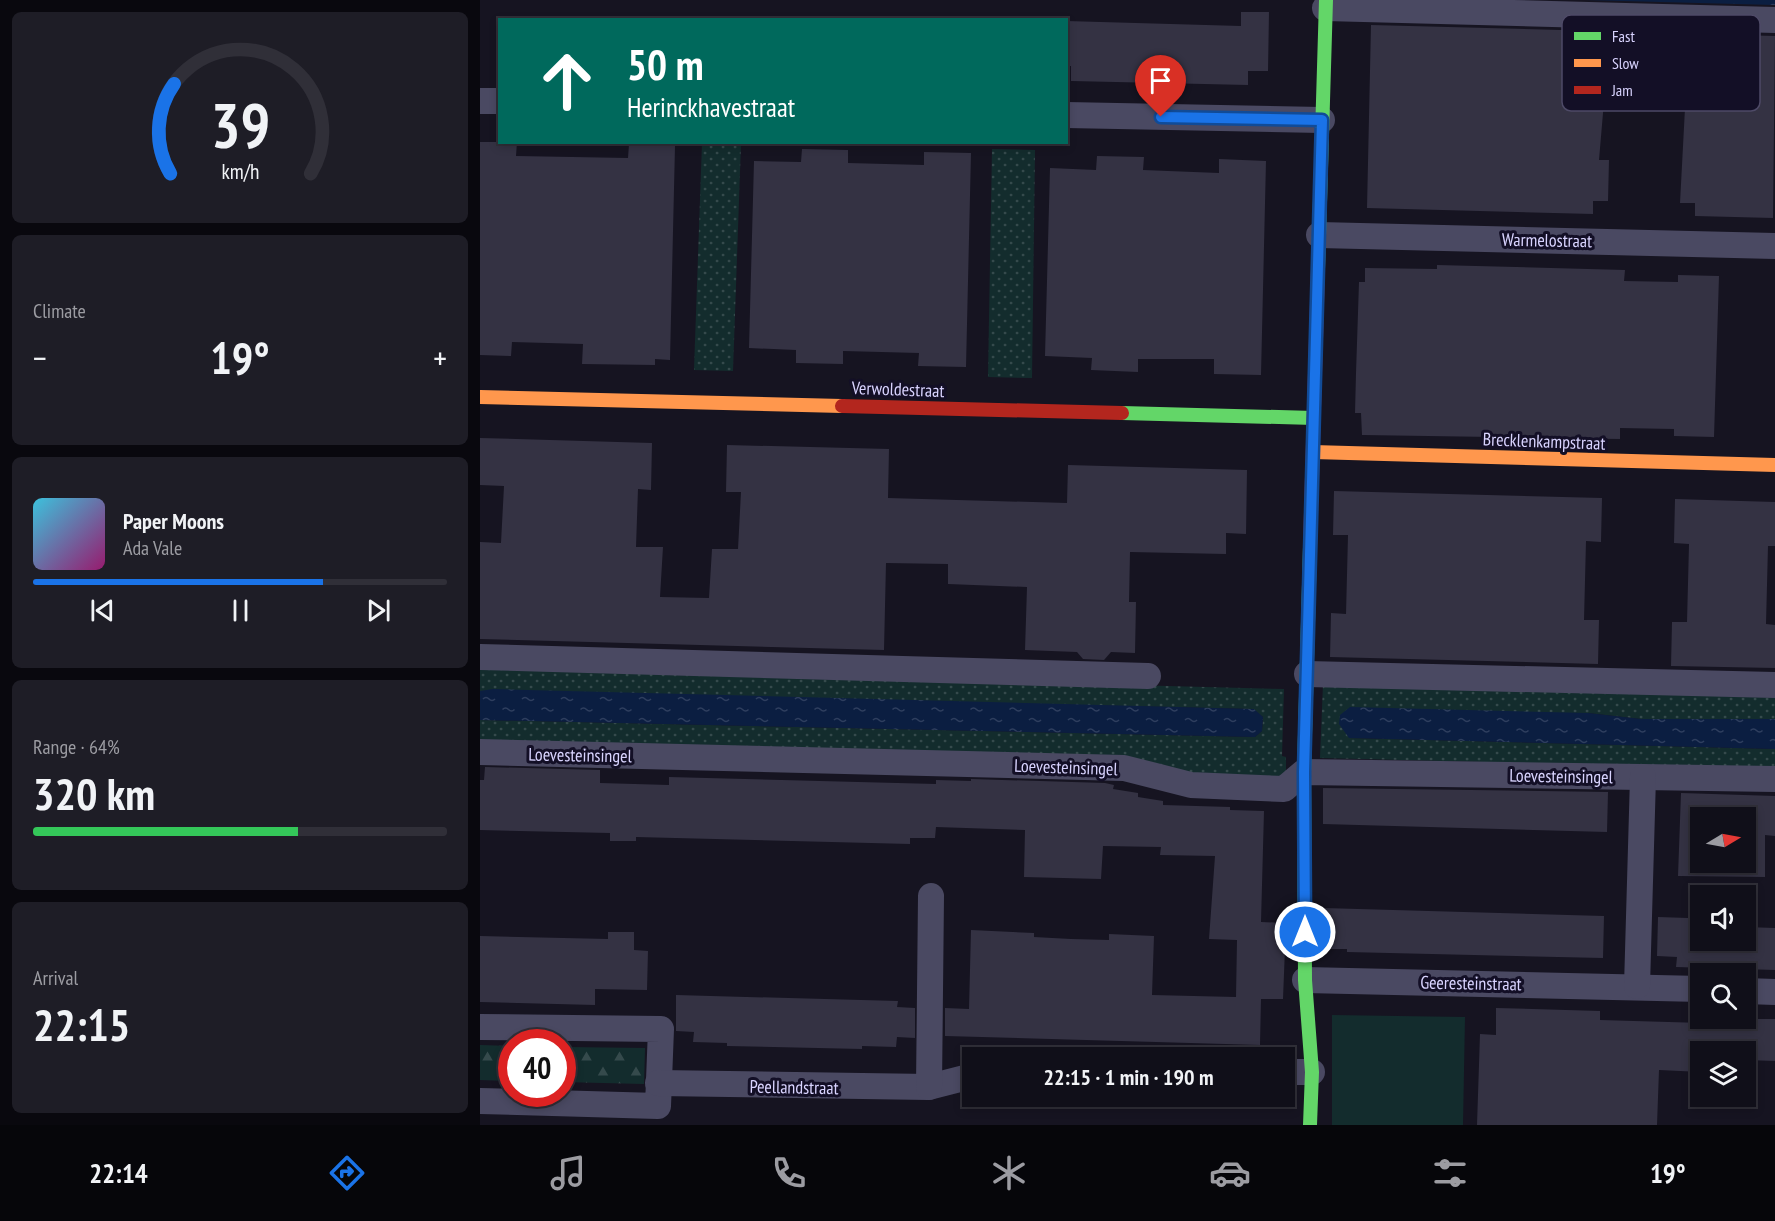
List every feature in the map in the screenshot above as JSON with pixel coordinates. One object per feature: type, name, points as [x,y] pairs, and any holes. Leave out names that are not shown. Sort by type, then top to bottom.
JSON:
[{"type":"street","points":[[1310,1125],[1312,1072],[1305,980],[1304,772],[1325,4],[1634,15]]},
{"type":"street","points":[[1760,19],[1775,20]]},
{"type":"street","points":[[480,101],[498,101]]},
{"type":"street","points":[[1068,115],[1322,120]]},
{"type":"street","name":"Warmelostraat","points":[[1319,235],[1775,246]]},
{"type":"street","name":"Verwoldestraat","points":[[480,397],[1314,418]]},
{"type":"street","name":"Brecklenkampstraat","points":[[1313,452],[1775,465]]},
{"type":"street","points":[[480,657],[1148,676]]},
{"type":"street","points":[[1307,674],[1634,675],[1775,685]]},
{"type":"street","name":"Loevesteinsingel","points":[[480,752],[1124,768],[1191,785],[1284,789],[1304,772],[1775,779]]},
{"type":"street","points":[[1637,986],[1643,777]]},
{"type":"street","points":[[929,1088],[931,896]]},
{"type":"street","name":"Geeresteinstraat","points":[[1305,980],[1690,988]]},
{"type":"street","points":[[1756,991],[1775,992]]},
{"type":"street","points":[[480,1027],[660,1029],[658,1106],[480,1101]]},
{"type":"street","points":[[1295,1072],[1312,1072]]},
{"type":"street","name":"Peellandstraat","points":[[658,1083],[929,1088],[962,1079]]},
{"type":"green space","points":[[702,144],[741,144],[733,371],[694,370]]},
{"type":"green space","points":[[992,149],[1035,150],[1032,378],[988,377]]},
{"type":"green space","points":[[480,668],[1284,689],[1282,756],[1286,757],[1286,778],[480,742],[480,720],[1255,737],[1262,731],[1263,717],[1253,709],[480,691]]},
{"type":"green space","points":[[1323,684],[1775,696],[1775,719],[1641,719],[1588,713],[1349,738],[1775,749],[1775,769],[1320,758]]},
{"type":"green space","points":[[1332,1015],[1465,1017],[1463,1125],[1332,1125]]},
{"type":"green space","points":[[480,1045],[498,1046],[498,1081],[480,1080]]},
{"type":"green space","points":[[576,1047],[645,1048],[644,1084],[576,1082]]},
{"type":"water","points":[[1585,0],[1775,0],[1775,5]]},
{"type":"water","points":[[493,689],[1254,709],[1263,717],[1262,731],[1255,737],[480,720],[480,691]]},
{"type":"water","points":[[1350,707],[1588,713],[1641,719],[1775,719],[1775,749],[1349,738],[1339,724],[1340,715]]},
{"type":"building","points":[[1241,12],[1269,12],[1268,71],[1248,71],[1248,85],[1071,81],[1071,66],[1068,66],[1068,21],[1241,26]]},
{"type":"building","points":[[1371,25],[1562,30],[1562,111],[1603,111],[1599,160],[1609,160],[1608,201],[1593,201],[1593,214],[1367,208]]},
{"type":"building","points":[[1760,36],[1775,36],[1773,218],[1695,216],[1695,203],[1680,203],[1685,111],[1760,111]]},
{"type":"building","points":[[480,142],[517,144],[516,156],[628,158],[629,144],[675,146],[670,360],[655,359],[655,365],[582,364],[583,344],[512,342],[511,356],[480,355]]},
{"type":"building","points":[[802,149],[848,150],[848,163],[924,165],[924,152],[971,153],[966,367],[918,366],[919,353],[843,351],[843,364],[796,363],[796,350],[749,348],[754,161],[801,162]]},
{"type":"building","points":[[1097,156],[1144,157],[1143,170],[1219,173],[1219,159],[1266,161],[1261,375],[1214,374],[1214,359],[1138,359],[1138,372],[1091,370],[1092,358],[1045,356],[1050,168],[1096,170]]},
{"type":"building","points":[[1437,265],[1625,270],[1624,281],[1678,282],[1678,275],[1719,276],[1714,437],[1674,436],[1674,429],[1620,428],[1620,439],[1362,435],[1361,413],[1355,413],[1359,282],[1365,282],[1365,268],[1437,269]]},
{"type":"building","points":[[480,438],[652,443],[651,490],[638,489],[636,547],[663,547],[660,597],[709,598],[712,549],[738,549],[741,492],[726,492],[727,445],[889,449],[888,498],[1067,503],[1068,465],[1247,470],[1246,534],[1226,533],[1226,554],[1130,552],[1129,602],[1136,602],[1135,653],[1111,652],[1104,660],[1083,659],[1077,652],[1025,650],[1027,587],[948,584],[948,564],[886,563],[884,650],[480,639],[480,542],[501,543],[504,486],[480,485]]},
{"type":"building","points":[[1334,491],[1602,498],[1601,542],[1586,541],[1584,620],[1599,620],[1598,664],[1330,657],[1331,613],[1346,614],[1348,535],[1333,535]]},
{"type":"building","points":[[1675,499],[1775,502],[1775,546],[1768,546],[1766,624],[1775,625],[1775,668],[1671,666],[1672,622],[1687,622],[1689,544],[1674,543]]},
{"type":"building","points":[[485,767],[600,770],[600,783],[669,785],[669,777],[936,784],[936,780],[971,781],[971,779],[1105,783],[1114,785],[1113,789],[1138,793],[1138,797],[1163,801],[1163,805],[1230,807],[1230,810],[1264,811],[1261,922],[1286,923],[1283,999],[1261,999],[1260,1045],[945,1036],[945,1008],[969,1009],[971,930],[1034,933],[1034,937],[1071,939],[1109,940],[1109,934],[1154,936],[1152,995],[1236,997],[1237,940],[1209,939],[1215,856],[1160,855],[1161,847],[1103,846],[1101,879],[1024,877],[1025,830],[936,827],[935,838],[910,838],[910,844],[636,837],[636,841],[610,841],[610,833],[480,830],[480,780],[484,780]]},
{"type":"building","points":[[1323,788],[1608,792],[1607,832],[1323,824]]},
{"type":"building","points":[[1681,793],[1775,796],[1775,836],[1765,835],[1765,877],[1678,876]]},
{"type":"building","points":[[1323,908],[1604,916],[1603,958],[1347,952],[1347,949],[1324,949]]},
{"type":"building","points":[[1658,917],[1688,918],[1690,951],[1756,951],[1756,927],[1775,928],[1775,970],[1756,969],[1756,963],[1690,963],[1690,967],[1676,967],[1677,957],[1657,956]]},
{"type":"building","points":[[608,932],[634,932],[634,950],[648,951],[647,990],[595,989],[595,1005],[480,1002],[480,936],[608,939]]},
{"type":"building","points":[[676,995],[898,1001],[897,1007],[915,1008],[915,1038],[897,1037],[896,1047],[862,1046],[862,1049],[727,1046],[727,1043],[693,1042],[694,1032],[676,1031]]},
{"type":"building","points":[[1496,1008],[1600,1011],[1600,1020],[1690,1023],[1690,1029],[1756,1029],[1756,1019],[1775,1019],[1775,1061],[1756,1060],[1756,1041],[1690,1041],[1690,1071],[1659,1070],[1657,1125],[1477,1125],[1480,1034],[1496,1035]]},
{"type":"traffic: fast","points":[[1318,269],[1326,0]]},
{"type":"traffic: fast","points":[[1122,413],[1314,418]]},
{"type":"traffic: fast","points":[[1310,547],[1304,772],[1305,980],[1312,1072],[1310,1125]]},
{"type":"traffic: slow","points":[[480,397],[842,406]]},
{"type":"traffic: slow","points":[[1313,452],[1775,465]]},
{"type":"traffic: jam","points":[[1310,547],[1318,269]]},
{"type":"traffic: jam","points":[[842,406],[1122,413]]},
{"type":"route","points":[[1161,117],[1322,120],[1304,772],[1305,932]]}]
